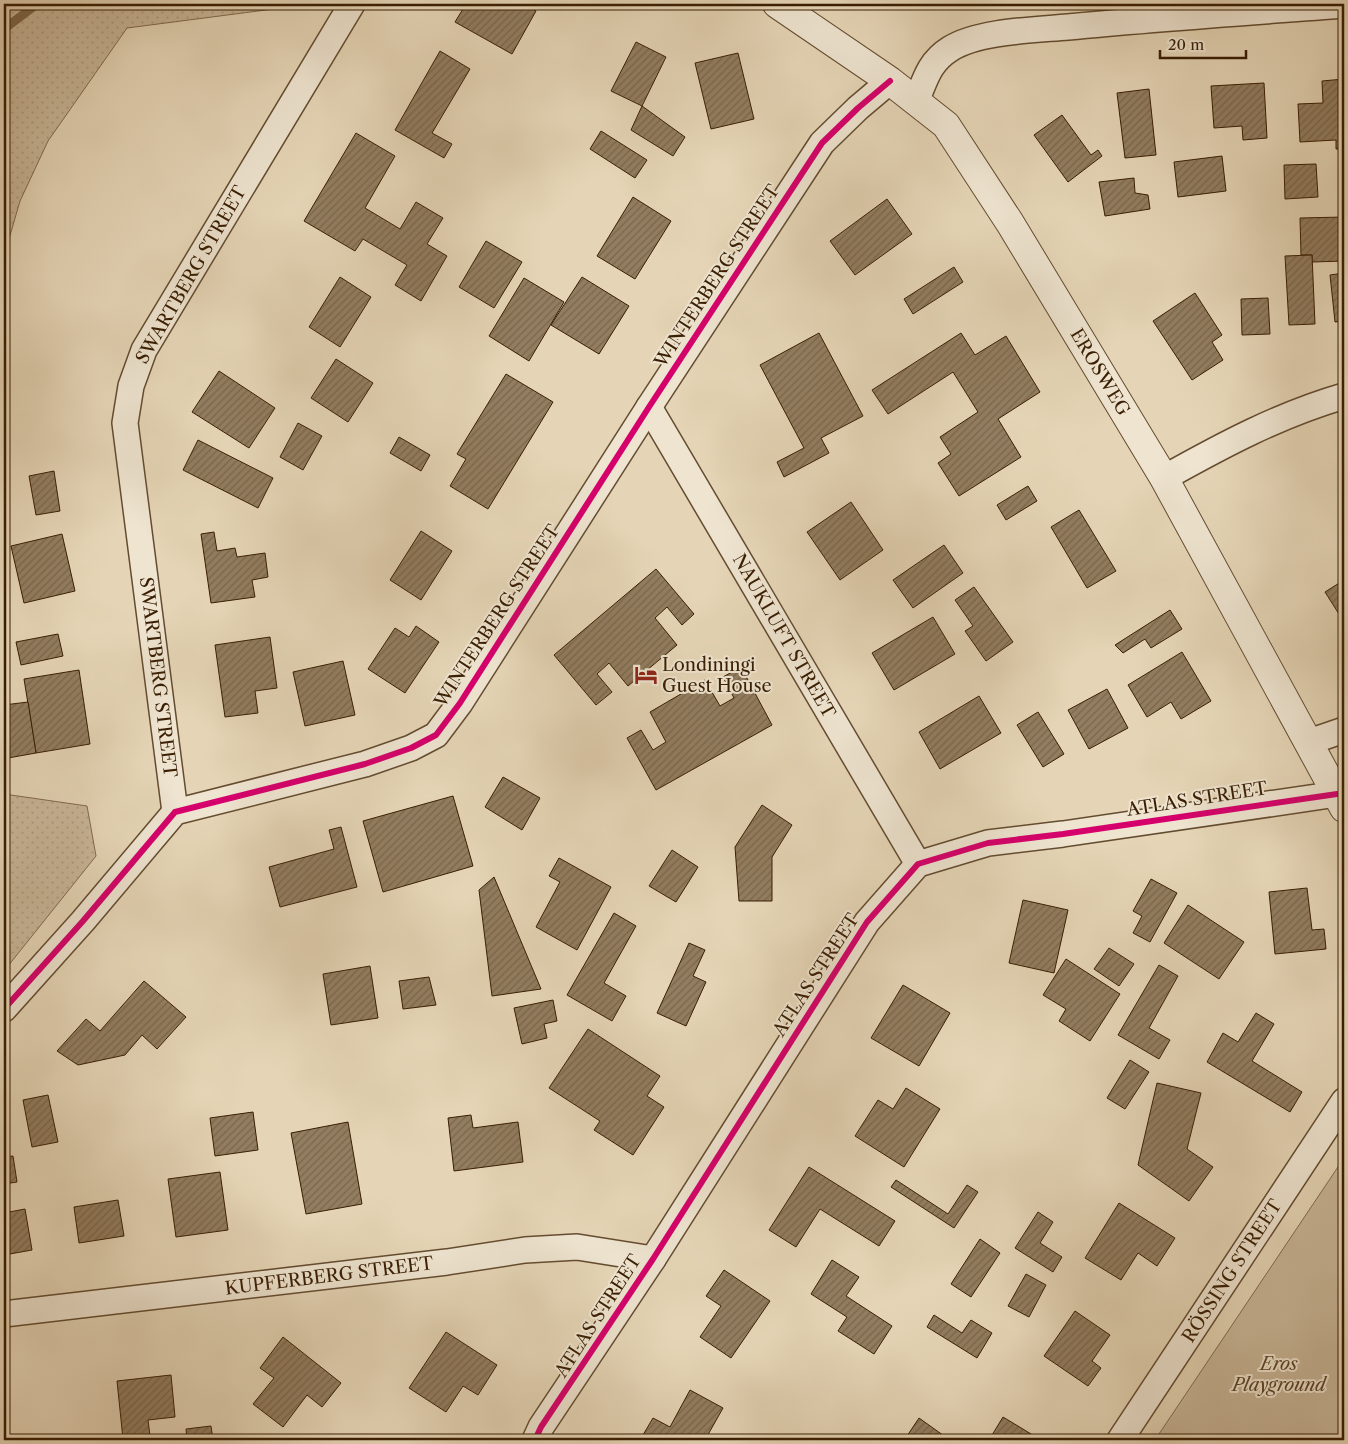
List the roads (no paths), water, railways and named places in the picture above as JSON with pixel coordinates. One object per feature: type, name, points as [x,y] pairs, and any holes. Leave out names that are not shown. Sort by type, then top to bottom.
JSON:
[{"type":"street","name":"SWARTBERG STREET","points":[[175,812],[125,423],[131,386],[144,350],[352,4]]},
{"type":"street","name":"EROSWEG","points":[[777,4],[890,81],[946,125],[1015,231],[1164,478],[1340,801]]},
{"type":"street","points":[[916,102],[931,66],[951,48],[985,36],[1090,24],[1344,5]]},
{"type":"street","name":"WINTERBERG STREET","points":[[175,812],[365,764],[411,748],[436,735],[460,703],[649,407],[822,143],[858,108],[890,81]]},
{"type":"street","points":[[1164,478],[1239,436],[1280,417],[1344,396]]},
{"type":"street","name":"NAUKLUFT STREET","points":[[649,407],[918,864]]},
{"type":"street","points":[[1309,742],[1344,730]]},
{"type":"street","name":"ATLAS STREET","points":[[535,1440],[541,1427],[653,1259],[867,922],[918,864],[988,843],[1340,801]]},
{"type":"street","points":[[4,1009],[83,921],[175,812]]},
{"type":"street","name":"RÖSSING STREET","points":[[1120,1440],[1344,1101]]},
{"type":"street","name":"KUPFERBERG STREET","points":[[4,1314],[447,1262],[525,1250],[577,1247],[653,1259]]},
{"type":"waterway","points":[[4,29],[37,4]]},
{"type":"place","name":"Londiningi Guest House","points":[[646,675]]},
{"type":"park label","name":"Eros Playground","points":[[1279,1374]]}]
